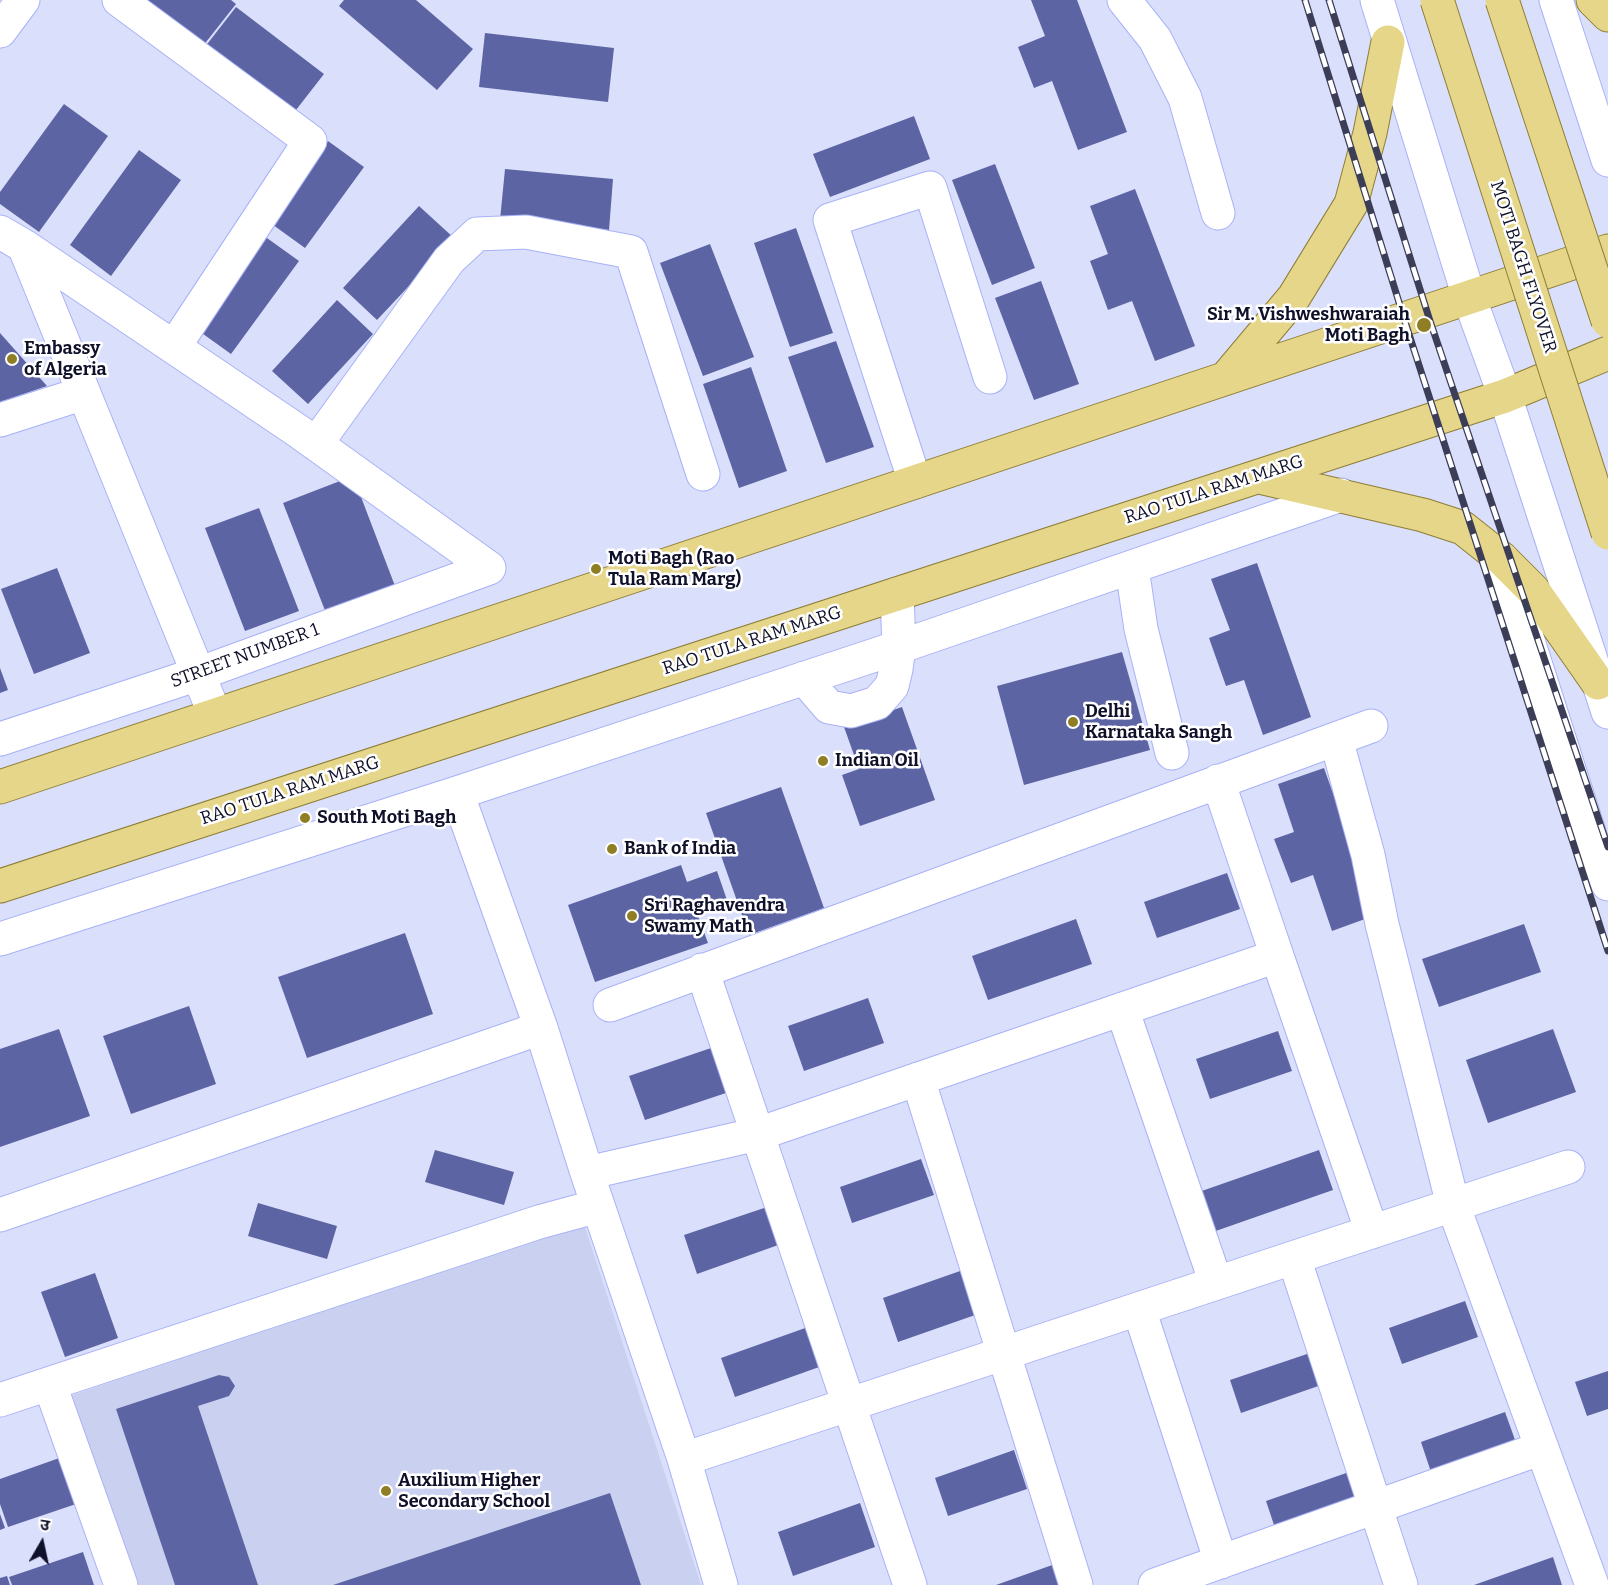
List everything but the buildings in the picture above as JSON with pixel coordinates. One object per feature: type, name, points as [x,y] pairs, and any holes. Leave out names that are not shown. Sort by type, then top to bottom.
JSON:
[{"type":"main road","name":"MOTI BAGH FLYOVER","points":[[1437,0],[1608,533]]},
{"type":"main road","points":[[1502,0],[1608,321]]},
{"type":"main road","points":[[1593,0],[1608,15]]},
{"type":"main road","points":[[1226,378],[1294,297],[1351,204],[1370,134],[1388,42]]},
{"type":"main road","points":[[0,787],[1608,251]]},
{"type":"main road","name":"RAO TULA RAM MARG","points":[[0,886],[1505,396],[1608,353]]},
{"type":"main road","points":[[1256,476],[1423,515],[1463,528],[1502,559],[1533,590],[1605,701]]},
{"type":"street","points":[[0,31],[23,0]]},
{"type":"street","points":[[119,0],[310,141],[174,347]]},
{"type":"street","points":[[1124,0],[1155,39],[1185,98],[1218,213]]},
{"type":"street","points":[[1377,0],[1388,42],[1469,297],[1505,396],[1605,701]]},
{"type":"street","points":[[1556,0],[1608,160]]},
{"type":"street","points":[[915,482],[830,220],[930,188],[990,377]]},
{"type":"street","points":[[12,239],[316,444],[449,260],[477,234],[526,232],[631,252],[703,474]]},
{"type":"street","points":[[12,239],[84,393],[215,715]]},
{"type":"street","points":[[0,420],[84,393]]},
{"type":"street","name":"STREET NUMBER 1","points":[[0,739],[198,674],[489,568],[316,444]]},
{"type":"street","points":[[0,939],[457,793],[899,647],[1341,495]]},
{"type":"street","points":[[1502,559],[1594,848],[1608,884]]},
{"type":"street","points":[[1132,568],[1141,630],[1172,753]]},
{"type":"street","points":[[804,678],[830,707],[851,711],[877,703],[892,686],[899,647],[897,594]]},
{"type":"street","points":[[610,1005],[1371,726]]},
{"type":"street","points":[[1336,739],[1368,855],[1385,935],[1453,1205],[1592,1585]]},
{"type":"street","points":[[1218,782],[1372,1232]]},
{"type":"street","points":[[457,793],[541,1028],[587,1173],[684,1460],[721,1585]]},
{"type":"street","points":[[587,1173],[758,1134],[1277,956]]},
{"type":"street","points":[[702,970],[910,1585]]},
{"type":"street","points":[[1122,1009],[1216,1283]]},
{"type":"street","points":[[0,1215],[541,1028]]},
{"type":"street","points":[[918,1079],[1076,1585]]},
{"type":"street","points":[[684,1460],[1568,1167]]},
{"type":"street","points":[[0,1400],[539,1222],[598,1206]]},
{"type":"street","points":[[1294,1258],[1401,1585]]},
{"type":"street","points":[[1139,1309],[1221,1562]]},
{"type":"street","points":[[50,1385],[121,1585]]},
{"type":"street","points":[[1155,1585],[1542,1448]]},
{"type":"shaded area","name":"Auxilium Higher Secondary School","points":[[583,1221],[701,1585],[133,1585],[70,1396]]},
{"type":"railway","points":[[1305,0],[1407,328],[1608,951]]},
{"type":"railway","points":[[1329,0],[1430,321],[1608,847]]},
{"type":"place","name":"Sir M. Vishweshwaraiah Moti Bagh","points":[[1424,325]]},
{"type":"place","name":"Embassy of Algeria","points":[[12,359]]},
{"type":"place","name":"Moti Bagh (Rao Tula Ram Marg)","points":[[596,569]]},
{"type":"place","name":"Delhi Karnataka Sangh","points":[[1073,722]]},
{"type":"place","name":"Indian Oil","points":[[823,761]]},
{"type":"place","name":"South Moti Bagh","points":[[305,818]]},
{"type":"place","name":"Bank of India","points":[[612,849]]},
{"type":"place","name":"Sri Raghavendra Swamy Math","points":[[632,916]]},
{"type":"place","name":"Auxilium Higher Secondary School","points":[[386,1491]]}]
